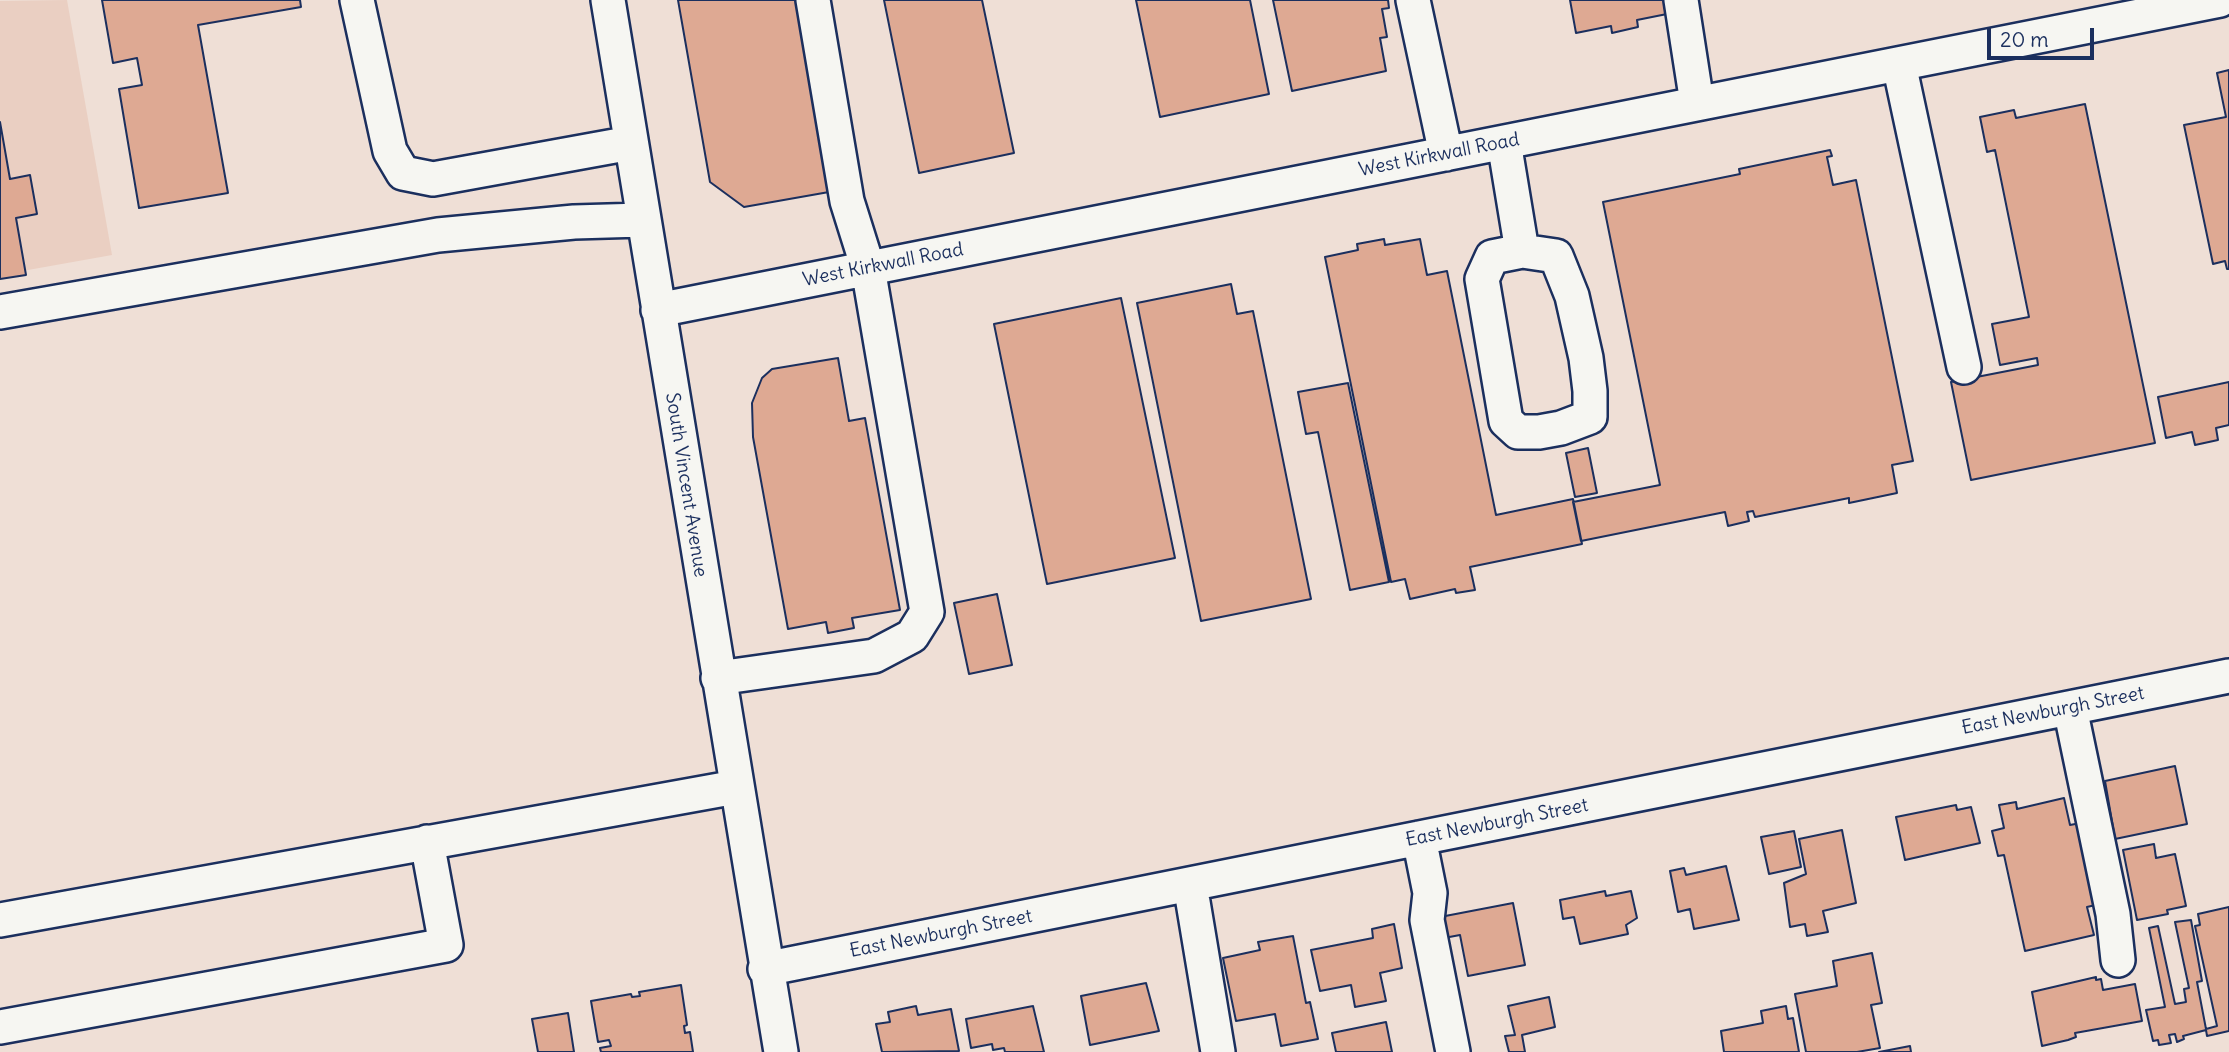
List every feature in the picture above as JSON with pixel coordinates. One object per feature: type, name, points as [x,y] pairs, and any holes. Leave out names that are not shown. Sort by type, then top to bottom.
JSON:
[{"type":"street","points":[[357,0],[390,151],[403,173],[433,179],[631,143]]},
{"type":"street","name":"South Vincent Avenue","points":[[608,0],[780,1052]]},
{"type":"street","points":[[718,677],[874,656],[912,636],[927,612],[868,268],[847,201],[813,0]]},
{"type":"street","points":[[1413,0],[1446,154]]},
{"type":"street","points":[[1681,0],[1698,103]]},
{"type":"street","name":"West Kirkwall Road","points":[[658,310],[2212,1]]},
{"type":"street","points":[[1899,64],[1964,367]]},
{"type":"street","points":[[1504,142],[1522,251]]},
{"type":"street","points":[[0,312],[438,235],[574,222],[642,220]]},
{"type":"street","points":[[1522,251],[1556,256],[1572,296],[1586,358],[1590,391],[1590,417],[1561,428],[1539,432],[1518,432],[1506,421],[1482,279],[1492,257],[1522,251]]},
{"type":"street","name":"East Newburgh Street","points":[[765,969],[2229,676]]},
{"type":"street","points":[[2070,708],[2113,914],[2118,960]]},
{"type":"street","points":[[0,920],[736,788]]},
{"type":"street","points":[[1419,838],[1430,893],[1427,920],[1453,1052]]},
{"type":"street","points":[[0,1027],[446,945],[427,842]]},
{"type":"street","points":[[1190,884],[1218,1052]]},
{"type":"shaded area","points":[[67,0],[112,255],[0,275],[0,1]]},
{"type":"building","points":[[102,0],[300,0],[301,7],[198,25],[228,193],[139,208],[119,89],[142,85],[137,58],[113,63]]},
{"type":"building","points":[[678,0],[796,0],[829,192],[744,207],[710,182]]},
{"type":"building","points":[[884,0],[982,0],[1014,153],[919,173]]},
{"type":"building","points":[[1136,0],[1250,0],[1269,94],[1160,117]]},
{"type":"building","points":[[1273,0],[1388,0],[1389,8],[1382,9],[1387,37],[1380,38],[1386,71],[1292,91]]},
{"type":"building","points":[[1570,0],[1669,0],[1672,13],[1637,20],[1638,27],[1612,33],[1611,26],[1576,33]]},
{"type":"building","points":[[2229,70],[2227,269],[2225,261],[2213,264],[2184,125],[2226,117],[2217,73]]},
{"type":"building","points":[[2085,104],[2155,443],[1971,480],[1951,382],[2038,365],[2037,358],[2000,365],[1992,324],[2029,317],[1995,150],[1987,152],[1980,117],[2014,110],[2016,118]]},
{"type":"building","points":[[0,122],[10,179],[30,175],[37,214],[16,218],[26,275],[0,279]]},
{"type":"building","points":[[1830,150],[1832,156],[1827,157],[1833,185],[1856,180],[1913,461],[1892,465],[1897,493],[1849,503],[1849,498],[1755,517],[1753,511],[1747,512],[1749,521],[1728,526],[1725,512],[1581,541],[1573,502],[1660,485],[1603,202],[1740,174],[1739,169]]},
{"type":"building","points":[[1384,239],[1385,245],[1420,239],[1427,275],[1447,271],[1496,515],[1573,499],[1582,544],[1470,567],[1475,590],[1456,593],[1455,589],[1410,599],[1405,579],[1391,582],[1325,257],[1358,250],[1357,244]]},
{"type":"building","points":[[1231,284],[1237,314],[1253,311],[1311,599],[1201,621],[1137,303]]},
{"type":"building","points":[[1121,298],[1175,558],[1047,584],[994,324]]},
{"type":"building","points":[[838,358],[849,421],[865,418],[900,610],[852,618],[854,628],[828,633],[826,622],[788,629],[753,437],[752,403],[762,378],[772,369]]},
{"type":"building","points":[[2229,382],[2229,425],[2216,428],[2218,440],[2195,445],[2192,432],[2166,438],[2158,397]]},
{"type":"building","points":[[1348,383],[1389,582],[1350,590],[1318,432],[1306,434],[1298,392]]},
{"type":"building","points":[[1588,448],[1597,493],[1575,497],[1566,453]]},
{"type":"building","points":[[997,594],[1012,665],[969,674],[954,603]]},
{"type":"building","points":[[2175,766],[2187,824],[2115,839],[2105,781]]},
{"type":"building","points":[[2064,798],[2070,825],[2086,822],[2104,903],[2087,907],[2094,935],[2025,951],[2004,855],[1998,856],[1992,831],[2004,828],[1999,805],[2016,802],[2017,809]]},
{"type":"building","points":[[1956,805],[1957,810],[1971,807],[1980,843],[1905,860],[1896,817]]},
{"type":"building","points":[[1842,830],[1856,903],[1823,911],[1828,932],[1807,936],[1805,924],[1790,927],[1784,883],[1806,874],[1799,839]]},
{"type":"building","points":[[1794,831],[1801,867],[1769,874],[1761,837]]},
{"type":"building","points":[[2154,844],[2156,858],[2175,854],[2186,906],[2167,910],[2168,914],[2137,920],[2123,850]]},
{"type":"building","points":[[1726,866],[1739,920],[1694,929],[1690,909],[1678,912],[1670,871],[1684,868],[1686,875]]},
{"type":"building","points":[[1605,891],[1606,896],[1631,891],[1637,918],[1626,925],[1628,934],[1580,944],[1574,917],[1563,919],[1560,900]]},
{"type":"building","points":[[1513,903],[1525,965],[1468,976],[1460,935],[1444,938],[1440,917]]},
{"type":"building","points":[[2229,907],[2229,1031],[2207,1036],[2206,1030],[2183,1036],[2184,1039],[2177,1042],[2175,1034],[2169,1035],[2171,1043],[2159,1045],[2158,1040],[2153,1041],[2146,1010],[2165,1007],[2149,928],[2158,926],[2175,1004],[2186,1002],[2184,989],[2189,988],[2175,922],[2191,920],[2202,981],[2197,982],[2206,1029],[2217,1026],[2195,926],[2200,925],[2198,914]]},
{"type":"building","points":[[1394,924],[1402,968],[1380,973],[1386,1001],[1355,1007],[1351,985],[1320,991],[1311,950],[1373,938],[1372,929]]},
{"type":"building","points":[[1293,936],[1306,1003],[1310,1002],[1318,1039],[1281,1046],[1275,1014],[1236,1021],[1223,958],[1260,950],[1258,942]]},
{"type":"building","points":[[1872,953],[1882,1003],[1871,1005],[1880,1048],[1857,1052],[1806,1052],[1795,994],[1837,986],[1833,961]]},
{"type":"building","points":[[2096,977],[2096,980],[2101,979],[2103,990],[2135,984],[2142,1021],[2075,1033],[2076,1037],[2042,1046],[2032,992]]},
{"type":"building","points":[[1146,983],[1159,1031],[1090,1045],[1081,996]]},
{"type":"building","points":[[681,985],[687,1025],[684,1026],[685,1033],[690,1032],[693,1052],[601,1052],[600,1048],[611,1046],[609,1040],[598,1042],[591,1001],[631,994],[632,997],[640,996],[639,992]]},
{"type":"building","points":[[1549,997],[1555,1027],[1522,1035],[1525,1052],[1509,1052],[1505,1036],[1515,1035],[1508,1006]]},
{"type":"building","points":[[916,1006],[918,1015],[951,1009],[959,1051],[882,1052],[876,1024],[890,1022],[888,1012]]},
{"type":"building","points":[[1033,1006],[1044,1052],[1005,1052],[1004,1048],[993,1050],[992,1044],[971,1048],[966,1019]]},
{"type":"building","points":[[1786,1006],[1788,1019],[1793,1018],[1799,1052],[1724,1052],[1721,1031],[1763,1023],[1761,1011]]},
{"type":"building","points":[[568,1013],[574,1052],[538,1052],[532,1019]]},
{"type":"building","points":[[1386,1022],[1392,1052],[1336,1052],[1332,1033]]},
{"type":"building","points":[[1910,1046],[1911,1052],[1879,1052]]}]
